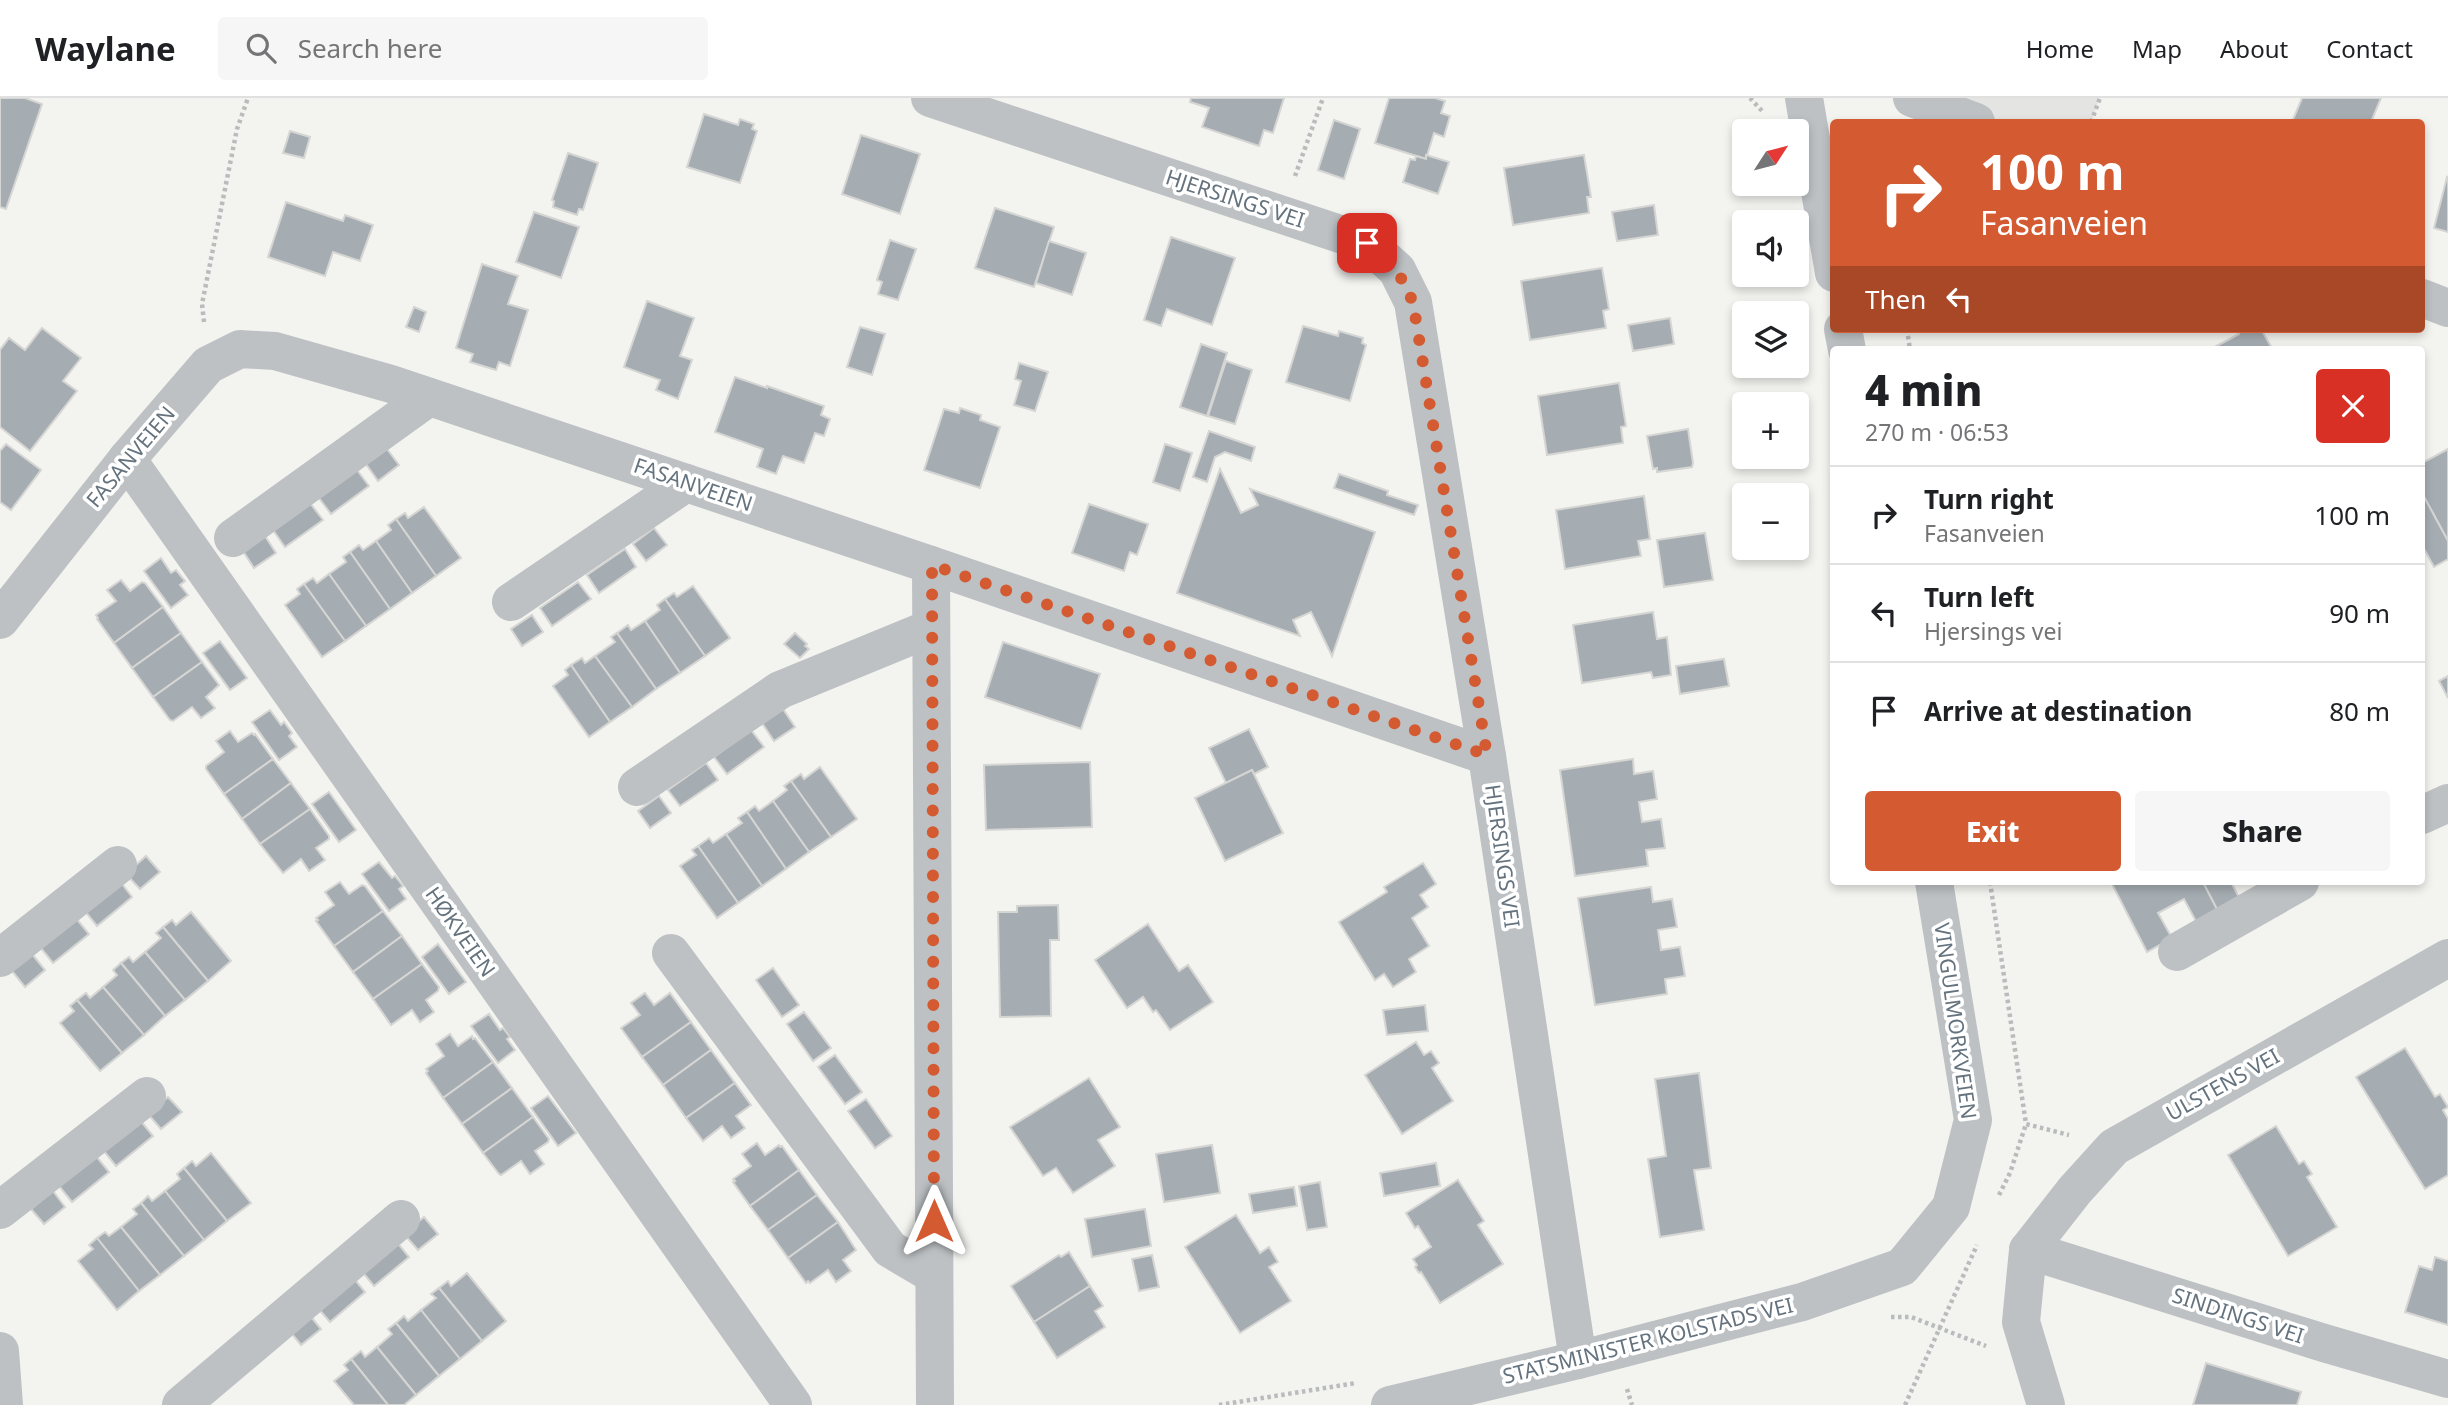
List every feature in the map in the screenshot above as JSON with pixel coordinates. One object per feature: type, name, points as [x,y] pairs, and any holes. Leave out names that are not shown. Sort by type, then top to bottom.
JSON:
[{"type":"street","name":"HJERSINGS VEI","points":[[930,98],[1367,243],[1397,270],[1413,302],[1487,755],[1578,1360]]},
{"type":"street","points":[[1804,98],[1830,251]]},
{"type":"street","points":[[1912,98],[1968,119]]},
{"type":"street","points":[[2425,299],[2448,308]]},
{"type":"street","name":"FASANVEIEN","points":[[0,620],[127,459],[208,365],[240,349],[275,351],[429,397],[687,483],[1487,755]]},
{"type":"street","points":[[233,538],[429,397]]},
{"type":"street","name":"HØKVEIEN","points":[[127,459],[793,1405]]},
{"type":"street","points":[[511,602],[687,483]]},
{"type":"street","points":[[932,565],[935,1405]]},
{"type":"street","points":[[637,787],[780,690],[932,628]]},
{"type":"street","points":[[2425,813],[2448,803]]},
{"type":"street","points":[[0,958],[118,865]]},
{"type":"street","name":"VINGULMORKVEIEN","points":[[1902,1267],[1951,1207],[1973,1120],[1934,885]]},
{"type":"street","points":[[2177,952],[2295,885]]},
{"type":"street","points":[[671,953],[890,1249],[934,1275]]},
{"type":"street","name":"ULSTENS VEI","points":[[2028,1250],[2075,1189],[2114,1147],[2448,958]]},
{"type":"street","points":[[0,1210],[147,1096]]},
{"type":"street","points":[[181,1405],[401,1219]]},
{"type":"street","points":[[2028,1250],[2021,1322],[2038,1404]]},
{"type":"street","name":"SINDINGS VEI","points":[[2028,1250],[2448,1379]]},
{"type":"street","name":"STATSMINISTER KOLSTADS VEI","points":[[1390,1405],[1802,1303],[1902,1267]]},
{"type":"street","points":[[0,1351],[5,1405]]},
{"type":"path","points":[[208,365],[202,304],[237,129],[248,98]]},
{"type":"path","points":[[1282,214],[1324,98]]},
{"type":"path","points":[[2092,119],[2100,98]]},
{"type":"path","points":[[1990,885],[2026,1124],[1999,1197]]},
{"type":"path","points":[[2026,1124],[2114,1147]]},
{"type":"path","points":[[1905,1405],[1977,1244]]},
{"type":"path","points":[[1889,1317],[1911,1317],[1997,1350]]},
{"type":"shaded area","points":[[1912,98],[2100,98],[2092,119],[1968,119]]},
{"type":"building","points":[[0,98],[25,98],[42,104],[6,209],[0,207]]},
{"type":"building","points":[[1191,98],[1284,98],[1273,133],[1264,130],[1259,146],[1202,127],[1209,108],[1190,102]]},
{"type":"building","points":[[1389,98],[1435,98],[1445,101],[1441,113],[1450,116],[1444,137],[1434,133],[1426,159],[1375,143]]},
{"type":"building","points":[[2302,98],[2381,98],[2372,119],[2293,119]]},
{"type":"building","points":[[704,114],[738,125],[740,119],[754,124],[752,129],[757,131],[740,183],[687,167]]},
{"type":"building","points":[[1334,120],[1360,129],[1344,179],[1318,170]]},
{"type":"building","points":[[290,131],[310,137],[304,158],[283,153]]},
{"type":"building","points":[[861,135],[920,154],[900,214],[842,194]]},
{"type":"building","points":[[568,153],[598,163],[583,210],[579,209],[577,215],[553,207],[552,200]]},
{"type":"building","points":[[1426,155],[1449,162],[1438,194],[1403,182],[1410,159],[1415,160],[1416,156],[1426,159]]},
{"type":"building","points":[[1584,155],[1591,197],[1587,197],[1589,213],[1513,225],[1504,168]]},
{"type":"building","points":[[2448,178],[2448,232],[2434,228]]},
{"type":"building","points":[[286,202],[343,221],[345,215],[373,225],[360,261],[333,252],[325,276],[268,257]]},
{"type":"building","points":[[1654,205],[1658,235],[1617,241],[1612,212]]},
{"type":"building","points":[[995,208],[1054,227],[1034,287],[975,268]]},
{"type":"building","points":[[534,212],[579,227],[561,278],[516,262]]},
{"type":"building","points":[[1171,237],[1235,258],[1212,325],[1167,309],[1161,326],[1144,320]]},
{"type":"building","points":[[890,240],[916,249],[898,300],[878,294],[882,282],[877,280]]},
{"type":"building","points":[[1049,241],[1086,253],[1072,295],[1036,283]]},
{"type":"building","points":[[482,264],[518,276],[508,304],[528,310],[510,366],[499,362],[496,370],[470,362],[473,354],[456,348]]},
{"type":"building","points":[[1602,268],[1609,309],[1603,311],[1606,328],[1530,340],[1521,281]]},
{"type":"building","points":[[647,301],[694,318],[680,356],[692,360],[678,399],[656,390],[660,380],[624,367]]},
{"type":"building","points":[[414,307],[426,312],[419,332],[406,327]]},
{"type":"building","points":[[1670,318],[1674,344],[1633,351],[1628,325]]},
{"type":"building","points":[[1303,326],[1338,336],[1339,331],[1363,338],[1362,343],[1366,345],[1350,401],[1286,382]]},
{"type":"building","points":[[860,327],[885,334],[872,375],[847,367]]},
{"type":"building","points":[[42,328],[81,358],[63,381],[77,391],[30,451],[0,427],[0,350],[9,338],[25,350]]},
{"type":"building","points":[[2263,333],[2271,346],[2216,346],[2239,334]]},
{"type":"building","points":[[1201,344],[1227,353],[1207,416],[1180,407]]},
{"type":"building","points":[[1226,361],[1252,370],[1235,424],[1208,416]]},
{"type":"building","points":[[1019,363],[1048,372],[1035,411],[1014,405],[1021,381],[1015,379]]},
{"type":"building","points":[[735,377],[824,406],[821,415],[830,419],[824,436],[815,433],[804,463],[783,456],[776,474],[757,467],[763,449],[715,432]]},
{"type":"building","points":[[1619,383],[1626,426],[1621,427],[1623,443],[1547,455],[1538,396]]},
{"type":"building","points":[[960,408],[981,415],[980,420],[1000,427],[980,488],[924,470],[944,409],[959,413]]},
{"type":"building","points":[[1688,429],[1692,467],[1657,472],[1657,468],[1653,469],[1647,436]]},
{"type":"building","points":[[1209,431],[1255,447],[1251,461],[1225,452],[1215,457],[1207,482],[1193,477]]},
{"type":"building","points":[[6,444],[41,470],[11,510],[0,502],[0,451]]},
{"type":"building","points":[[1165,444],[1192,453],[1180,491],[1153,482]]},
{"type":"building","points":[[387,449],[399,465],[378,481],[366,464]]},
{"type":"building","points":[[2448,449],[2448,541],[2425,499],[2425,461]]},
{"type":"building","points":[[1220,469],[1241,513],[1258,505],[1250,489],[1375,532],[1332,656],[1311,612],[1293,620],[1300,636],[1177,593]]},
{"type":"building","points":[[357,470],[369,486],[331,514],[319,498]]},
{"type":"building","points":[[1339,474],[1418,505],[1414,515],[1334,488]]},
{"type":"building","points":[[1644,496],[1650,539],[1638,541],[1641,556],[1565,569],[1556,510]]},
{"type":"building","points":[[2425,499],[2448,541],[2448,559],[2434,567],[2425,550]]},
{"type":"building","points":[[310,503],[323,520],[285,547],[273,530]]},
{"type":"building","points":[[1089,504],[1148,524],[1137,555],[1130,552],[1124,571],[1072,553]]},
{"type":"building","points":[[424,507],[461,558],[436,576],[396,519],[405,513],[408,518]]},
{"type":"building","points":[[396,519],[436,576],[412,593],[376,541],[391,530],[388,525]]},
{"type":"building","points":[[654,528],[667,545],[646,561],[633,544]]},
{"type":"building","points":[[1705,533],[1713,580],[1664,587],[1657,540]]},
{"type":"building","points":[[265,536],[276,553],[254,568],[243,551]]},
{"type":"building","points":[[376,541],[412,593],[390,609],[350,552],[359,545],[363,550]]},
{"type":"building","points":[[625,549],[636,567],[599,593],[587,575]]},
{"type":"building","points":[[350,552],[390,609],[366,626],[329,574],[346,562],[343,557]]},
{"type":"building","points":[[161,558],[171,573],[176,570],[185,581],[180,585],[188,595],[171,608],[144,571]]},
{"type":"building","points":[[329,574],[366,626],[345,641],[304,584],[313,578],[317,583]]},
{"type":"building","points":[[121,580],[130,591],[142,582],[145,583],[163,607],[114,643],[96,615],[116,601],[107,590]]},
{"type":"building","points":[[578,582],[591,599],[552,626],[540,608]]},
{"type":"building","points":[[304,584],[345,641],[322,657],[285,605],[300,594],[297,589]]},
{"type":"building","points":[[693,586],[730,638],[705,656],[665,599],[674,593],[677,597]]},
{"type":"building","points":[[665,599],[705,656],[680,673],[645,621],[660,610],[657,605]]},
{"type":"building","points":[[163,607],[181,633],[132,668],[114,643]]},
{"type":"building","points":[[1653,612],[1657,639],[1667,637],[1671,675],[1653,678],[1651,672],[1582,683],[1573,625]]},
{"type":"building","points":[[532,615],[543,632],[522,646],[511,629]]},
{"type":"building","points":[[645,621],[680,673],[656,689],[617,633],[628,625],[631,630]]},
{"type":"building","points":[[181,633],[202,662],[153,697],[132,668]]},
{"type":"building","points":[[617,633],[656,689],[632,707],[595,656],[615,642],[611,637]]},
{"type":"building","points":[[795,633],[809,649],[800,658],[784,644]]},
{"type":"building","points":[[220,641],[247,678],[230,690],[203,653]]},
{"type":"building","points":[[1003,642],[1100,674],[1081,729],[985,697]]},
{"type":"building","points":[[595,656],[632,707],[610,722],[571,665],[582,658],[585,663]]},
{"type":"building","points":[[1724,659],[1729,686],[1680,694],[1676,666]]},
{"type":"building","points":[[202,662],[219,685],[206,697],[215,708],[201,718],[192,707],[173,721],[170,720],[153,697]]},
{"type":"building","points":[[571,665],[610,722],[589,737],[553,686],[568,675],[565,670]]},
{"type":"building","points":[[2448,676],[2448,698],[2439,681]]},
{"type":"building","points":[[783,709],[795,727],[774,741],[762,723]]},
{"type":"building","points":[[270,710],[281,725],[284,722],[297,747],[279,760],[252,722]]},
{"type":"building","points":[[1249,729],[1268,767],[1254,774],[1252,770],[1226,783],[1209,748]]},
{"type":"building","points":[[751,730],[764,747],[727,774],[714,757]]},
{"type":"building","points":[[230,731],[238,742],[252,733],[255,734],[273,759],[224,794],[206,766],[224,752],[216,741]]},
{"type":"building","points":[[273,759],[291,783],[242,819],[224,794]]},
{"type":"building","points":[[1633,759],[1634,774],[1653,771],[1657,799],[1639,802],[1642,822],[1661,819],[1665,848],[1646,850],[1648,866],[1575,876],[1560,770]]},
{"type":"building","points":[[1090,762],[1092,827],[986,830],[984,765]]},
{"type":"building","points":[[706,763],[718,780],[680,806],[668,790]]},
{"type":"building","points":[[820,767],[857,819],[831,837],[791,781],[801,774],[804,779]]},
{"type":"building","points":[[1252,770],[1283,833],[1225,861],[1195,798]]},
{"type":"building","points":[[791,781],[831,837],[809,852],[773,801],[787,790],[784,786]]},
{"type":"building","points":[[291,783],[310,809],[260,844],[242,819]]},
{"type":"building","points":[[329,792],[356,830],[339,842],[312,804]]},
{"type":"building","points":[[659,796],[671,813],[650,828],[638,811]]},
{"type":"building","points":[[773,801],[809,852],[786,869],[747,812],[755,806],[759,811]]},
{"type":"building","points":[[310,809],[329,836],[329,839],[316,848],[325,860],[309,871],[301,859],[283,873],[260,844]]},
{"type":"building","points":[[747,812],[786,869],[762,886],[726,834],[742,823],[738,818]]},
{"type":"building","points":[[726,834],[762,886],[738,903],[698,846],[709,838],[713,843]]},
{"type":"building","points":[[698,846],[738,903],[717,918],[680,866],[696,855],[692,850]]},
{"type":"building","points":[[146,856],[160,872],[140,889],[126,874]]},
{"type":"building","points":[[379,862],[392,878],[395,876],[403,886],[399,889],[406,899],[389,911],[362,874]]},
{"type":"building","points":[[1423,863],[1436,884],[1420,895],[1428,907],[1412,918],[1429,946],[1409,959],[1416,972],[1393,987],[1384,974],[1375,980],[1339,922],[1387,892],[1384,887]]},
{"type":"building","points":[[119,880],[132,897],[97,926],[84,910]]},
{"type":"building","points":[[340,882],[349,894],[362,885],[365,886],[383,911],[334,946],[316,918],[334,905],[325,892]]},
{"type":"building","points":[[2113,885],[2205,885],[2219,913],[2198,925],[2184,899],[2158,913],[2172,938],[2147,952]]},
{"type":"building","points":[[2205,885],[2233,885],[2241,901],[2219,913]]},
{"type":"building","points":[[1651,887],[1653,902],[1672,899],[1677,927],[1658,930],[1661,950],[1680,947],[1685,976],[1665,979],[1667,994],[1595,1005],[1578,898]]},
{"type":"building","points":[[1058,905],[1059,940],[1050,940],[1051,1016],[1000,1017],[998,912],[1017,912],[1017,906]]},
{"type":"building","points":[[383,911],[402,936],[353,972],[334,946]]},
{"type":"building","points":[[191,912],[231,961],[208,981],[163,927],[172,920],[176,925]]},
{"type":"building","points":[[75,917],[89,934],[53,963],[40,947]]},
{"type":"building","points":[[1148,924],[1179,971],[1188,965],[1213,1002],[1170,1030],[1143,997],[1127,1008],[1095,960]]},
{"type":"building","points":[[163,927],[208,981],[185,1000],[145,952],[161,938],[156,933]]},
{"type":"building","points":[[402,936],[422,964],[373,999],[353,972]]},
{"type":"building","points":[[438,944],[466,982],[449,994],[422,957]]},
{"type":"building","points":[[145,952],[185,1000],[165,1016],[121,963],[129,957],[133,962]]},
{"type":"building","points":[[32,954],[45,970],[25,987],[12,971]]},
{"type":"building","points":[[121,963],[165,1016],[144,1035],[103,987],[117,975],[113,970]]},
{"type":"building","points":[[422,964],[439,987],[438,991],[426,1000],[434,1012],[420,1022],[412,1010],[391,1025],[373,999]]},
{"type":"building","points":[[773,968],[799,1005],[782,1017],[756,980]]},
{"type":"building","points":[[103,987],[144,1035],[122,1053],[77,1000],[86,993],[90,998]]},
{"type":"building","points":[[645,993],[654,1005],[670,993],[691,1022],[642,1057],[621,1028],[640,1015],[631,1003]]},
{"type":"building","points":[[77,1000],[122,1053],[100,1071],[60,1023],[74,1011],[70,1006]]},
{"type":"building","points":[[1425,1005],[1428,1031],[1387,1035],[1383,1010]]},
{"type":"building","points":[[804,1012],[831,1048],[813,1061],[787,1024]]},
{"type":"building","points":[[489,1014],[500,1030],[503,1028],[510,1037],[507,1039],[515,1050],[498,1063],[471,1026]]},
{"type":"building","points":[[691,1022],[711,1050],[663,1085],[642,1057]]},
{"type":"building","points":[[450,1034],[458,1046],[472,1036],[493,1062],[443,1098],[426,1069],[444,1056],[436,1044]]},
{"type":"building","points":[[1416,1042],[1424,1055],[1431,1051],[1439,1063],[1432,1068],[1453,1101],[1402,1134],[1365,1075]]},
{"type":"building","points":[[2405,1048],[2435,1097],[2440,1094],[2448,1107],[2443,1110],[2448,1119],[2448,1175],[2425,1189],[2356,1077]]},
{"type":"building","points":[[711,1050],[735,1083],[686,1118],[663,1085]]},
{"type":"building","points":[[835,1055],[862,1092],[845,1104],[818,1067]]},
{"type":"building","points":[[493,1062],[512,1088],[462,1124],[443,1098]]},
{"type":"building","points":[[1699,1073],[1711,1168],[1694,1170],[1704,1230],[1660,1237],[1648,1159],[1666,1156],[1655,1079]]},
{"type":"building","points":[[1089,1078],[1120,1127],[1098,1140],[1115,1166],[1073,1193],[1056,1168],[1043,1176],[1010,1127]]},
{"type":"building","points":[[735,1083],[751,1105],[736,1116],[745,1128],[731,1138],[722,1126],[703,1141],[686,1118]]},
{"type":"building","points":[[512,1088],[533,1117],[483,1153],[462,1124]]},
{"type":"building","points":[[548,1096],[576,1133],[558,1146],[531,1108]]},
{"type":"building","points":[[168,1097],[182,1112],[161,1129],[148,1114]]},
{"type":"building","points":[[866,1099],[892,1136],[875,1148],[848,1111]]},
{"type":"building","points":[[533,1117],[549,1139],[535,1151],[544,1164],[530,1174],[521,1161],[499,1174],[483,1153]]},
{"type":"building","points":[[140,1120],[153,1136],[116,1166],[103,1150]]},
{"type":"building","points":[[2276,1126],[2299,1164],[2304,1161],[2312,1174],[2307,1177],[2337,1227],[2288,1256],[2228,1155]]},
{"type":"building","points":[[757,1143],[765,1155],[779,1145],[782,1146],[799,1170],[750,1206],[733,1179],[751,1166],[742,1154]]},
{"type":"building","points":[[1212,1145],[1220,1193],[1164,1202],[1156,1154]]},
{"type":"building","points":[[211,1153],[251,1203],[227,1221],[184,1168],[192,1161],[196,1166]]},
{"type":"building","points":[[96,1156],[109,1172],[72,1202],[59,1186]]},
{"type":"building","points":[[1436,1163],[1440,1186],[1384,1196],[1380,1173]]},
{"type":"building","points":[[184,1168],[227,1221],[204,1240],[165,1191],[180,1179],[177,1174]]},
{"type":"building","points":[[799,1170],[817,1195],[768,1230],[750,1206]]},
{"type":"building","points":[[1458,1180],[1484,1221],[1478,1225],[1503,1264],[1440,1303],[1415,1267],[1417,1265],[1413,1259],[1431,1247],[1406,1213]]},
{"type":"building","points":[[1320,1182],[1327,1227],[1307,1230],[1299,1186]]},
{"type":"building","points":[[1294,1187],[1297,1206],[1253,1213],[1249,1194]]},
{"type":"building","points":[[53,1191],[65,1207],[44,1224],[31,1209]]},
{"type":"building","points":[[165,1191],[204,1240],[184,1256],[141,1203],[148,1196],[152,1201]]},
{"type":"building","points":[[817,1195],[838,1222],[788,1258],[768,1230]]},
{"type":"building","points":[[141,1203],[184,1256],[160,1275],[121,1227],[137,1214],[133,1209]]},
{"type":"building","points":[[1145,1209],[1151,1246],[1092,1257],[1085,1219]]},
{"type":"building","points":[[1236,1215],[1260,1253],[1269,1247],[1278,1262],[1269,1267],[1291,1301],[1240,1333],[1185,1247]]},
{"type":"building","points":[[424,1217],[438,1234],[418,1250],[404,1234]]},
{"type":"building","points":[[838,1222],[856,1250],[843,1260],[851,1271],[836,1282],[828,1270],[806,1283],[788,1258]]},
{"type":"building","points":[[121,1227],[160,1275],[139,1291],[97,1238],[105,1232],[109,1236]]},
{"type":"building","points":[[97,1238],[139,1291],[117,1310],[78,1261],[93,1249],[89,1245]]},
{"type":"building","points":[[396,1241],[409,1257],[374,1286],[360,1269]]},
{"type":"building","points":[[1069,1252],[1090,1286],[1034,1322],[1011,1286],[1059,1255],[1061,1257]]},
{"type":"building","points":[[1152,1255],[1159,1287],[1139,1291],[1132,1259]]},
{"type":"building","points":[[2435,1257],[2448,1261],[2448,1325],[2405,1312],[2419,1266],[2432,1270]]},
{"type":"building","points":[[467,1273],[506,1321],[482,1341],[439,1288],[448,1281],[451,1286]]},
{"type":"building","points":[[352,1276],[365,1292],[330,1322],[316,1306]]},
{"type":"building","points":[[1090,1286],[1103,1306],[1095,1311],[1105,1327],[1057,1358],[1034,1322]]},
{"type":"building","points":[[439,1288],[482,1341],[460,1359],[421,1310],[436,1298],[431,1294]]},
{"type":"building","points":[[421,1310],[460,1359],[439,1376],[396,1323],[404,1316],[408,1321]]},
{"type":"building","points":[[308,1313],[321,1329],[301,1345],[288,1329]]},
{"type":"building","points":[[396,1323],[439,1376],[416,1395],[377,1347],[392,1334],[388,1329]]},
{"type":"building","points":[[377,1347],[416,1395],[404,1405],[388,1405],[351,1359],[361,1351],[365,1357]]},
{"type":"building","points":[[351,1359],[388,1405],[354,1405],[334,1381],[348,1370],[344,1365]]},
{"type":"building","points":[[2206,1363],[2301,1392],[2297,1405],[2193,1405]]},
{"type":"route","points":[[934,1221],[932,565],[1487,755],[1413,302],[1397,270],[1367,243]]}]
